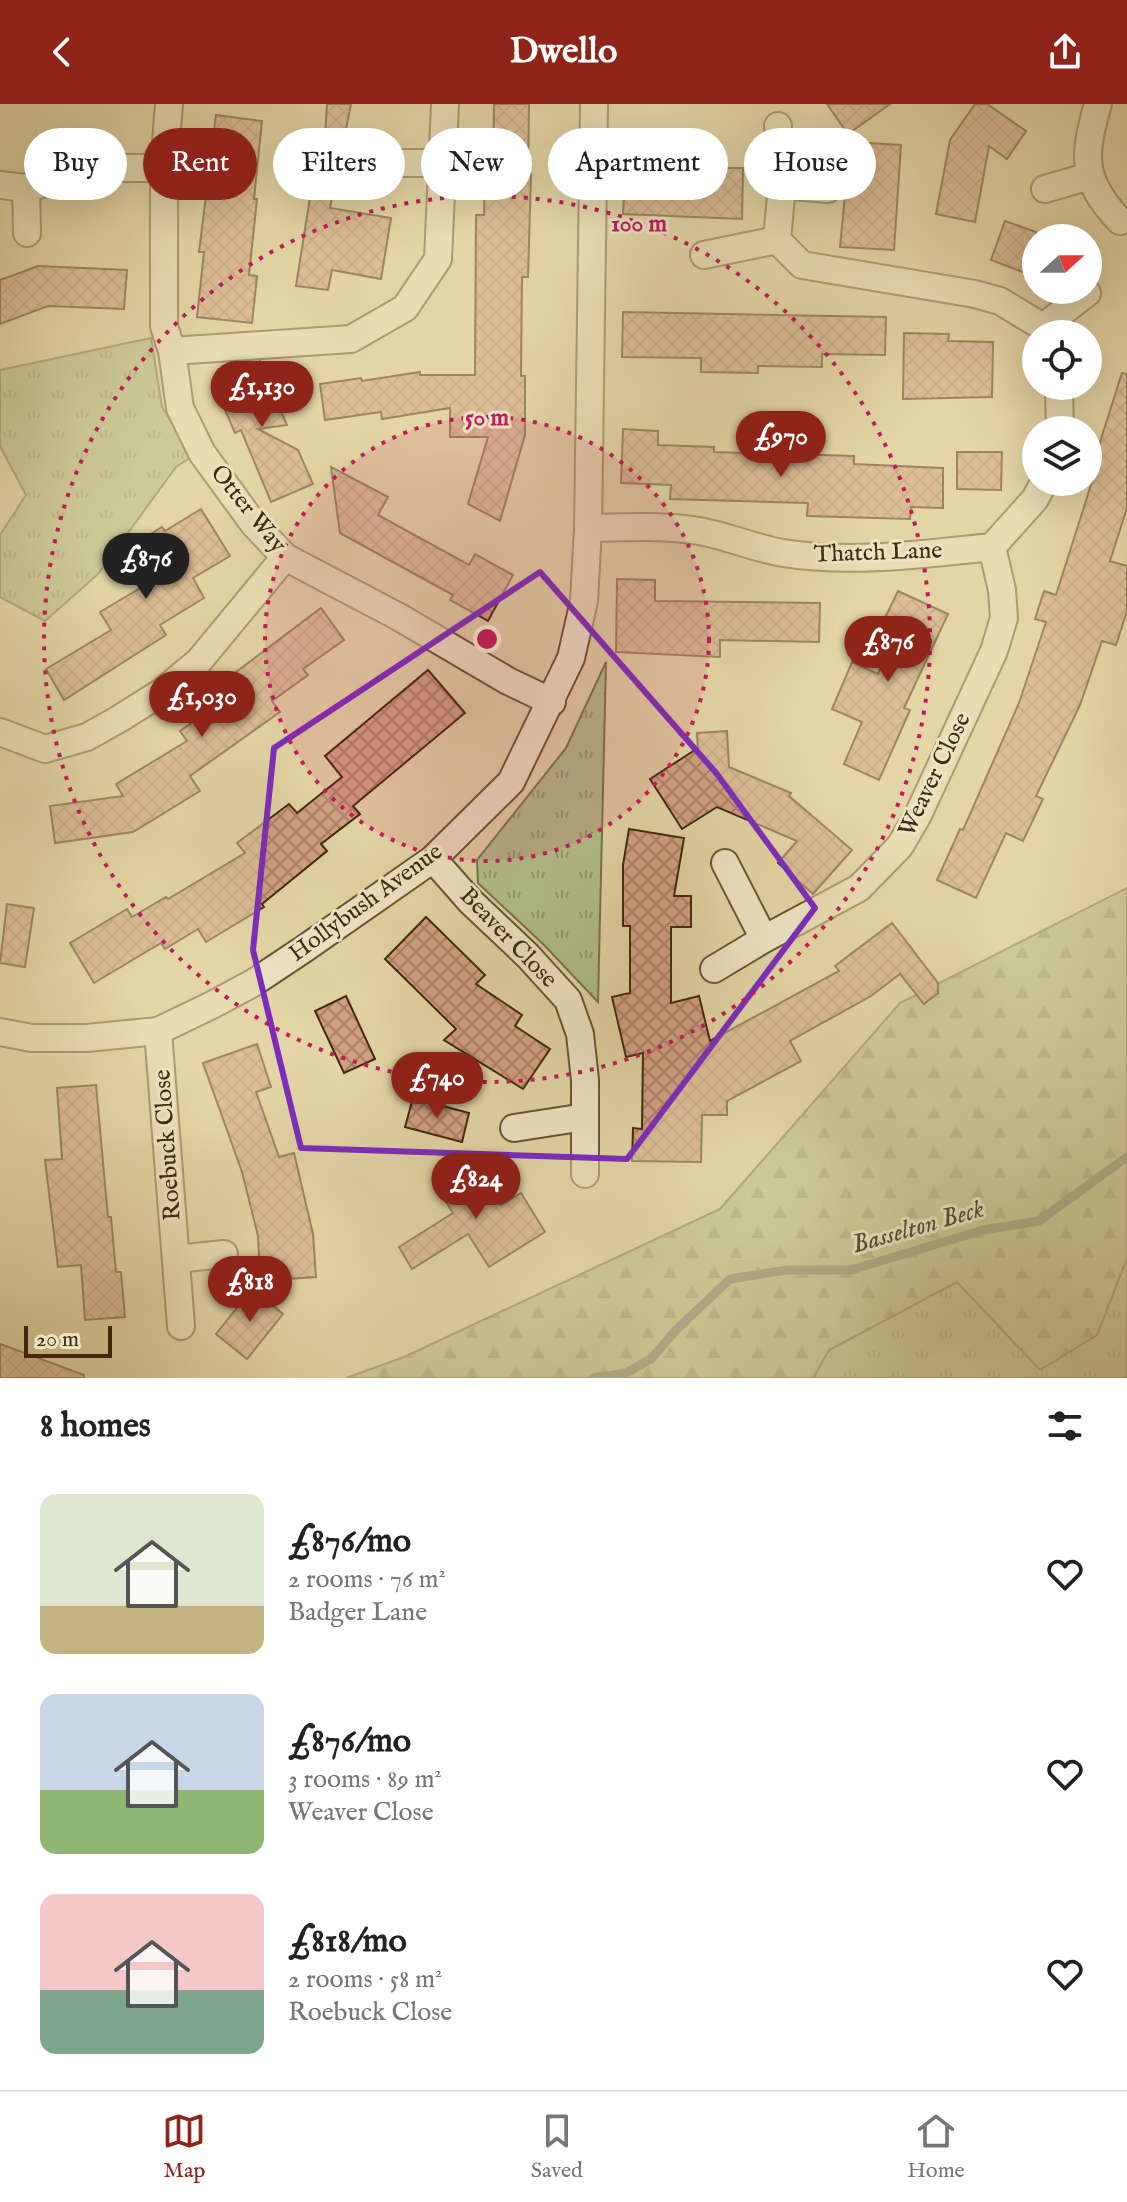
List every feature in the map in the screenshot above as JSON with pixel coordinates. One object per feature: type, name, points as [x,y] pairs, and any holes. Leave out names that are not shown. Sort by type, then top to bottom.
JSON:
[{"type":"street","name":"Otter Way","points":[[167,128],[169,104]]},
{"type":"street","points":[[443,128],[445,104]]},
{"type":"street","name":"Hollybush Avenue","points":[[0,1032],[32,1038],[87,1038],[158,1031],[253,983],[433,859],[511,782],[571,658],[584,601],[588,528],[594,104]]},
{"type":"street","points":[[1098,104],[1088,141],[1090,176],[1103,203],[1120,221]]},
{"type":"street","points":[[1045,189],[1090,176]]},
{"type":"street","points":[[0,185],[24,188]]},
{"type":"street","points":[[26,200],[27,233]]},
{"type":"street","name":"Otter Way","points":[[164,200],[164,326],[172,351],[180,408],[202,453],[253,523],[285,557],[399,617],[508,681],[552,702]]},
{"type":"street","points":[[172,351],[351,339],[405,308],[438,259],[440,200]]},
{"type":"street","points":[[777,240],[781,200]]},
{"type":"street","points":[[704,255],[777,240]]},
{"type":"street","points":[[777,240],[802,265],[975,294],[1000,301],[1028,320]]},
{"type":"street","points":[[1056,320],[1075,304]]},
{"type":"street","points":[[992,547],[1037,496]]},
{"type":"street","name":"Thatch Lane","points":[[588,528],[701,531],[783,553],[841,558],[992,547]]},
{"type":"street","name":"Weaver Close","points":[[714,969],[859,888],[900,846],[918,815],[994,651],[1004,618],[1002,590],[992,547]]},
{"type":"street","points":[[0,732],[45,749],[87,737],[119,719],[162,692],[199,661],[285,557]]},
{"type":"street","name":"Beaver Close","points":[[433,859],[568,1000],[580,1034],[585,1080],[585,1174]]},
{"type":"street","points":[[725,863],[764,939]]},
{"type":"street","name":"Roebuck Close","points":[[158,1031],[181,1326]]},
{"type":"street","points":[[514,1128],[585,1117]]},
{"type":"street","points":[[176,1259],[224,1254]]},
{"type":"highlighted area","points":[[540,572],[717,774],[815,908],[627,1159],[301,1148],[253,950],[274,748]]},
{"type":"green space","points":[[151,338],[162,407],[193,456],[176,467],[98,574],[45,621],[0,597],[0,535],[26,495],[0,446],[0,370]]},
{"type":"green space","points":[[606,662],[598,1002],[544,945],[478,883],[477,860],[566,748]]},
{"type":"green space","points":[[1127,888],[1127,1258],[1097,1335],[1040,1370],[957,1282],[829,1350],[813,1378],[346,1378],[404,1357],[720,1209],[900,1003]]},
{"type":"green space","points":[[1127,1258],[1127,1378],[813,1378],[829,1350],[957,1282],[1097,1335]]},
{"type":"building","points":[[327,104],[351,104],[346,128],[326,128]]},
{"type":"building","points":[[494,104],[529,104],[529,128],[494,128]]},
{"type":"building","points":[[827,104],[890,104],[856,128],[844,128]]},
{"type":"building","points":[[975,104],[987,104],[1026,131],[1007,159],[989,146],[975,222],[936,214],[950,140]]},
{"type":"building","points":[[216,115],[262,121],[257,170],[257,128],[214,128]]},
{"type":"building","points":[[876,144],[901,145],[894,250],[840,247],[844,200],[876,200]]},
{"type":"building","points":[[728,168],[743,168],[742,219],[623,214],[624,200],[728,200]]},
{"type":"building","points":[[205,200],[257,200],[249,275],[257,276],[252,323],[197,317],[204,252],[199,252]]},
{"type":"building","points":[[310,200],[332,200],[330,208],[391,218],[381,279],[332,270],[328,290],[296,286]]},
{"type":"building","points":[[484,200],[530,200],[528,277],[522,277],[521,376],[525,376],[525,435],[500,521],[468,504],[488,437],[450,437],[450,408],[382,419],[381,412],[325,420],[320,384],[420,372],[420,375],[475,375],[476,215],[484,215]]},
{"type":"building","points":[[1005,221],[1022,227],[1022,272],[991,260]]},
{"type":"building","points":[[38,266],[127,270],[124,309],[48,306],[0,324],[0,280]]},
{"type":"building","points":[[623,312],[886,317],[885,355],[822,354],[822,367],[758,366],[758,373],[701,372],[701,358],[622,357]]},
{"type":"building","points":[[904,333],[949,334],[948,341],[993,342],[992,397],[903,399]]},
{"type":"building","points":[[260,361],[287,425],[258,429],[298,450],[313,484],[271,502],[241,430],[235,433],[212,380]]},
{"type":"building","points":[[1122,373],[1127,374],[1127,508],[1110,561],[1127,566],[1127,611],[1116,645],[1102,641],[1080,705],[1036,796],[1043,799],[1023,841],[1006,833],[976,898],[937,880],[960,829],[963,830],[1019,703],[1046,622],[1035,619],[1044,591],[1056,595],[1087,496],[1102,496],[1102,436]]},
{"type":"building","points":[[623,429],[658,431],[658,445],[714,447],[714,452],[854,456],[854,464],[943,468],[943,508],[911,507],[910,519],[807,516],[808,503],[670,499],[671,485],[621,483]]},
{"type":"building","points":[[957,452],[1002,452],[1001,490],[957,489]]},
{"type":"building","points":[[331,467],[388,497],[378,515],[469,565],[475,554],[513,575],[488,621],[450,600],[453,595],[340,533]]},
{"type":"building","points":[[201,509],[230,556],[193,578],[204,598],[160,625],[166,635],[64,700],[46,669],[111,630],[100,612],[152,581],[131,546],[162,527],[165,531]]},
{"type":"building","points":[[617,579],[655,580],[655,601],[820,603],[819,642],[720,640],[720,657],[616,652]]},
{"type":"building","points":[[898,591],[948,614],[904,708],[910,710],[879,780],[844,764],[862,722],[832,709],[852,662],[878,674],[898,629],[883,622]]},
{"type":"building","points":[[321,608],[344,640],[303,669],[308,675],[272,701],[280,712],[190,776],[200,791],[133,832],[55,843],[50,806],[123,796],[116,784],[187,741],[180,731],[245,685],[236,672]]},
{"type":"building","points":[[428,670],[465,713],[353,806],[360,814],[321,844],[327,851],[262,904],[264,907],[206,942],[198,929],[165,949],[161,943],[94,983],[70,943],[127,909],[132,917],[166,897],[168,899],[245,853],[237,843],[289,804],[297,813],[342,777],[325,756]]},
{"type":"building","points":[[727,731],[729,767],[791,793],[789,796],[852,850],[813,894],[778,863],[797,841],[717,807],[682,829],[650,779],[698,748],[697,733]]},
{"type":"building","points":[[629,829],[684,838],[674,896],[691,896],[691,927],[671,927],[671,1003],[699,996],[710,1041],[839,971],[835,966],[892,923],[938,983],[938,993],[924,1004],[900,974],[871,996],[790,1041],[801,1061],[727,1101],[727,1115],[702,1115],[701,1162],[632,1161],[633,1128],[642,1129],[643,1053],[626,1057],[612,997],[630,993],[630,926],[623,926],[623,865]]},
{"type":"building","points":[[7,904],[34,908],[25,967],[0,963]]},
{"type":"building","points":[[426,917],[485,975],[476,984],[522,1015],[515,1026],[550,1049],[523,1089],[444,1040],[456,1029],[385,959]]},
{"type":"building","points":[[346,996],[375,1059],[344,1073],[315,1011]]},
{"type":"building","points":[[257,1044],[271,1087],[256,1092],[279,1157],[294,1153],[313,1234],[316,1277],[260,1281],[258,1236],[242,1172],[203,1063]]},
{"type":"building","points":[[96,1085],[108,1217],[111,1217],[116,1272],[121,1272],[125,1317],[85,1320],[81,1265],[58,1267],[45,1160],[62,1159],[57,1088]]},
{"type":"building","points":[[413,1098],[469,1113],[462,1142],[405,1127]]},
{"type":"building","points":[[472,1160],[501,1205],[521,1193],[545,1232],[489,1267],[468,1234],[412,1269],[399,1247],[453,1213],[435,1184]]},
{"type":"building","points":[[252,1289],[283,1314],[247,1359],[216,1334]]},
{"type":"building","points":[[0,1344],[84,1375],[84,1378],[0,1378]]},
{"type":"waterway","name":"Basselton Beck","points":[[593,1378],[626,1373],[651,1359],[676,1330],[730,1279],[787,1270],[851,1270],[983,1230],[1039,1221],[1127,1157]]}]
